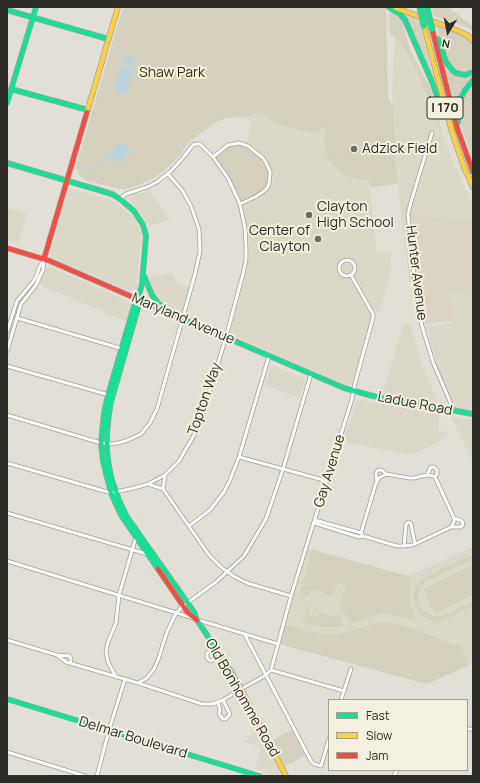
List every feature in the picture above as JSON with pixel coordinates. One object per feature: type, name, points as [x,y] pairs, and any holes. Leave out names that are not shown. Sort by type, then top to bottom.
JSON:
[{"type":"main road","points":[[7,103],[36,7]]},
{"type":"main road","points":[[44,259],[118,7]]},
{"type":"main road","points":[[389,7],[400,14],[405,20],[432,82],[455,144]]},
{"type":"main road","points":[[394,7],[456,30],[473,40]]},
{"type":"main road","points":[[402,7],[464,29],[473,35]]},
{"type":"main road","name":"I 170","points":[[420,7],[455,144],[473,187]]},
{"type":"main road","name":"I 170","points":[[427,8],[457,128],[473,172]]},
{"type":"main road","points":[[7,10],[108,39]]},
{"type":"main road","points":[[432,29],[438,39],[450,69],[460,74],[468,74],[473,72]]},
{"type":"main road","points":[[457,128],[460,100],[465,90],[473,80]]},
{"type":"main road","points":[[11,89],[88,110]]},
{"type":"main road","points":[[7,164],[108,193],[120,199],[127,205],[137,215],[143,225],[146,242],[142,284],[138,299],[134,306],[124,349],[102,420],[104,470],[122,515],[185,604]]},
{"type":"main road","name":"Maryland Avenue","points":[[7,248],[44,259],[356,392]]},
{"type":"main road","points":[[142,273],[152,296],[170,313]]},
{"type":"main road","name":"Ladue Road","points":[[356,392],[473,414]]},
{"type":"main road","points":[[137,535],[147,554],[185,604]]},
{"type":"main road","name":"Old Bonhomme Road","points":[[185,604],[188,614],[197,620],[241,689],[286,776]]},
{"type":"main road","name":"Delmar Boulevard","points":[[7,699],[259,776]]},
{"type":"street","name":"Hunter Avenue","points":[[432,133],[408,214],[415,285],[422,326],[433,362],[454,411]]},
{"type":"street","points":[[213,157],[228,145],[232,143],[239,143],[248,146],[266,163],[270,171],[269,184],[259,195],[240,204]]},
{"type":"street","name":"Topton Way","points":[[113,492],[148,484],[165,475],[179,461],[193,437],[201,419],[226,337],[246,260],[245,228],[240,204],[228,178],[213,157],[202,145],[193,145],[182,160],[168,174]]},
{"type":"street","points":[[7,415],[104,443],[116,443],[128,440],[141,434],[150,423],[157,409],[195,274],[200,251],[199,228],[191,206],[182,190],[168,174],[157,182],[126,194],[120,199]]},
{"type":"street","points":[[7,351],[22,302],[36,285],[40,277],[44,259]]},
{"type":"street","points":[[7,332],[8,322],[17,301],[33,282],[44,259]]},
{"type":"street","name":"Gay Avenue","points":[[348,260],[355,266],[355,270],[351,275],[344,276],[340,272],[339,267],[342,262],[348,260]]},
{"type":"street","name":"Gay Avenue","points":[[271,670],[291,596],[356,392],[374,318],[351,275]]},
{"type":"street","points":[[17,318],[124,349]]},
{"type":"street","points":[[189,526],[210,510],[224,492],[230,480],[239,456],[269,356]]},
{"type":"street","points":[[7,366],[110,395]]},
{"type":"street","points":[[138,683],[147,678],[154,669],[167,632],[176,613],[185,604],[211,586],[244,556],[266,519],[312,374]]},
{"type":"street","points":[[239,456],[327,481]]},
{"type":"street","points":[[7,463],[113,492]]},
{"type":"street","points":[[427,475],[431,468],[434,467],[437,470],[435,477],[454,518],[454,522],[451,527]]},
{"type":"street","points":[[362,534],[377,481],[376,473],[378,470],[383,471],[386,474],[409,478],[427,475],[435,477]]},
{"type":"street","points":[[377,481],[386,474]]},
{"type":"street","points":[[163,489],[165,475]]},
{"type":"street","points":[[148,484],[163,489],[210,555],[217,564],[227,572],[247,583],[291,596]]},
{"type":"street","points":[[7,513],[147,554]]},
{"type":"street","points":[[314,522],[352,532],[359,537],[362,534],[397,546],[409,546],[451,527],[462,526],[462,521],[454,518]]},
{"type":"street","points":[[404,546],[406,525],[409,522],[415,544]]},
{"type":"street","points":[[117,677],[108,662],[106,651],[116,623],[119,595],[137,535]]},
{"type":"street","points":[[7,561],[278,644]]},
{"type":"street","points":[[245,635],[311,761],[314,764],[321,766],[328,742]]},
{"type":"street","points":[[7,640],[57,655],[70,656],[70,663]]},
{"type":"street","points":[[215,647],[207,653],[208,660],[211,661],[221,656]]},
{"type":"street","points":[[57,655],[70,663],[202,704],[218,703],[266,675],[271,670],[344,691]]},
{"type":"street","points":[[341,699],[351,669]]},
{"type":"street","points":[[97,776],[109,730],[125,679]]},
{"type":"street","points":[[218,703],[220,714],[223,719],[226,719],[230,714],[223,700]]},
{"type":"street","points":[[7,752],[85,776]]},
{"type":"shaded area","points":[[395,38],[401,43],[418,74],[441,133],[473,207],[473,221],[411,214],[418,281],[409,282],[396,167],[392,94]]},
{"type":"shaded area","name":"Clayton High School","points":[[259,112],[275,124],[325,126],[339,125],[369,180],[377,253],[390,253],[391,271],[379,312],[374,310],[352,383],[350,385],[346,385],[230,333],[248,266],[249,240],[244,208],[245,205],[260,197],[274,183],[268,162],[262,154],[247,141],[251,122],[245,118]]},
{"type":"shaded area","points":[[71,188],[114,201],[132,216],[139,227],[141,234],[137,288],[130,291],[51,257],[50,254],[68,190]]},
{"type":"shaded area","points":[[149,190],[170,220],[148,226],[141,213],[131,202],[132,196]]},
{"type":"shaded area","points":[[7,208],[27,213],[18,244],[7,241]]},
{"type":"shaded area","points":[[411,214],[473,221],[473,289],[449,294],[453,321],[425,324],[418,293]]},
{"type":"shaded area","points":[[50,267],[130,302],[131,306],[127,322],[41,285],[40,283],[46,268]]},
{"type":"shaded area","points":[[172,273],[177,284],[189,287],[182,313],[159,300],[153,292],[149,278]]},
{"type":"shaded area","points":[[473,289],[473,410],[457,409],[452,403],[437,364],[426,327],[453,323],[449,294]]},
{"type":"shaded area","points":[[410,322],[424,370],[439,405],[382,394],[404,324]]},
{"type":"shaded area","points":[[272,365],[305,379],[299,398],[265,385]]},
{"type":"shaded area","points":[[360,400],[439,414],[438,433],[446,430],[449,436],[412,455],[343,442],[356,403]]},
{"type":"shaded area","points":[[451,416],[473,420],[473,461]]},
{"type":"shaded area","points":[[473,547],[473,663],[427,684],[279,644],[308,548],[408,576]]},
{"type":"shaded area","points":[[258,729],[280,772],[278,776],[255,769],[262,747],[244,742]]},
{"type":"green space","name":"Shaw Park","points":[[123,7],[386,7],[388,98],[393,106],[398,184],[370,187],[369,180],[356,179],[343,175],[334,167],[327,156],[324,143],[325,126],[316,134],[275,124],[259,112],[245,118],[228,118],[218,121],[190,141],[179,156],[166,169],[144,183],[124,190],[87,181],[79,175],[77,163]]},
{"type":"green space","points":[[431,7],[449,7],[473,26],[473,32],[455,23],[434,16]]},
{"type":"green space","points":[[389,8],[401,18],[410,50],[431,90],[441,133],[418,74],[401,43],[391,35]]},
{"type":"green space","points":[[403,15],[418,18],[436,86]]},
{"type":"green space","points":[[436,24],[467,38],[472,43],[473,70],[460,73],[453,69],[445,55]]},
{"type":"green space","points":[[445,65],[451,73],[455,75],[473,74],[473,77],[455,101],[445,72]]},
{"type":"green space","points":[[473,84],[473,160],[464,135],[460,117],[461,103]]},
{"type":"green space","points":[[241,143],[260,156],[270,171],[269,184],[263,192],[240,204],[228,178],[213,157],[225,147]]},
{"type":"green space","points":[[312,550],[408,576],[410,583],[410,600],[416,623],[403,617],[380,614],[350,623],[340,605],[346,586],[337,583],[333,596],[315,590],[310,590],[308,596],[300,593]]},
{"type":"green space","points":[[473,556],[473,561],[467,562],[427,581],[421,587],[418,595],[419,605],[423,610],[435,616],[444,615],[473,601],[473,606],[436,624],[421,615],[415,606],[413,596],[414,590],[419,582],[427,576],[462,559]]},
{"type":"green space","points":[[473,565],[473,595],[435,614],[423,589]]},
{"type":"green space","points":[[307,607],[310,607],[308,615],[317,618],[319,613],[336,617],[339,613],[343,626],[324,627],[303,622]]},
{"type":"green space","points":[[382,622],[399,624],[453,645],[460,645],[469,665],[427,684],[279,644],[285,626],[289,625],[323,634],[338,634]]},
{"type":"green space","points":[[292,730],[305,756],[285,766],[271,741]]},
{"type":"water","points":[[124,56],[136,59],[134,67],[122,63]]},
{"type":"water","points":[[122,66],[133,69],[126,94],[115,91]]},
{"type":"water","points":[[121,144],[128,147],[129,152],[131,151],[131,153],[124,155],[122,161],[119,163],[113,159],[107,158],[107,155],[112,152],[117,145]]},
{"type":"waterway","points":[[86,171],[93,170],[98,164],[104,162],[107,157]]},
{"type":"traffic: fast","points":[[7,103],[36,7]]},
{"type":"traffic: fast","points":[[389,7],[400,14],[405,20],[432,82],[444,115]]},
{"type":"traffic: fast","points":[[420,7],[424,26]]},
{"type":"traffic: fast","points":[[427,8],[432,29]]},
{"type":"traffic: fast","points":[[7,10],[108,39]]},
{"type":"traffic: fast","points":[[438,39],[446,62],[453,71],[465,75],[473,72]]},
{"type":"traffic: fast","points":[[458,122],[460,100],[465,90],[473,80]]},
{"type":"traffic: fast","points":[[11,89],[88,110]]},
{"type":"traffic: fast","points":[[7,163],[112,194],[134,211],[143,225],[146,236],[142,284],[138,299],[134,306],[108,395],[104,413],[101,443],[103,461],[111,493],[121,515],[158,569]]},
{"type":"traffic: fast","points":[[144,276],[152,295],[164,308]]},
{"type":"traffic: fast","points":[[138,299],[138,308],[109,413],[107,451],[112,480],[127,517],[194,612],[197,620],[240,687]]},
{"type":"traffic: fast","points":[[174,315],[344,388],[373,396],[473,414]]},
{"type":"traffic: fast","points":[[7,699],[259,776]]},
{"type":"traffic: slow","points":[[87,112],[118,7]]},
{"type":"traffic: slow","points":[[396,8],[456,30],[467,35],[473,41]]},
{"type":"traffic: slow","points":[[424,26],[452,132],[464,167],[473,187]]},
{"type":"traffic: slow","points":[[240,687],[286,776]]},
{"type":"traffic: jam","points":[[432,29],[457,128],[473,172]]},
{"type":"traffic: jam","points":[[44,259],[87,112]]},
{"type":"traffic: jam","points":[[7,248],[50,261],[174,315]]},
{"type":"traffic: jam","points":[[158,569],[188,613],[197,620]]},
{"type":"place","name":"Adzick Field","points":[[354,149]]},
{"type":"place","name":"Clayton High School","points":[[309,215]]},
{"type":"place","name":"Center of Clayton","points":[[318,239]]}]
